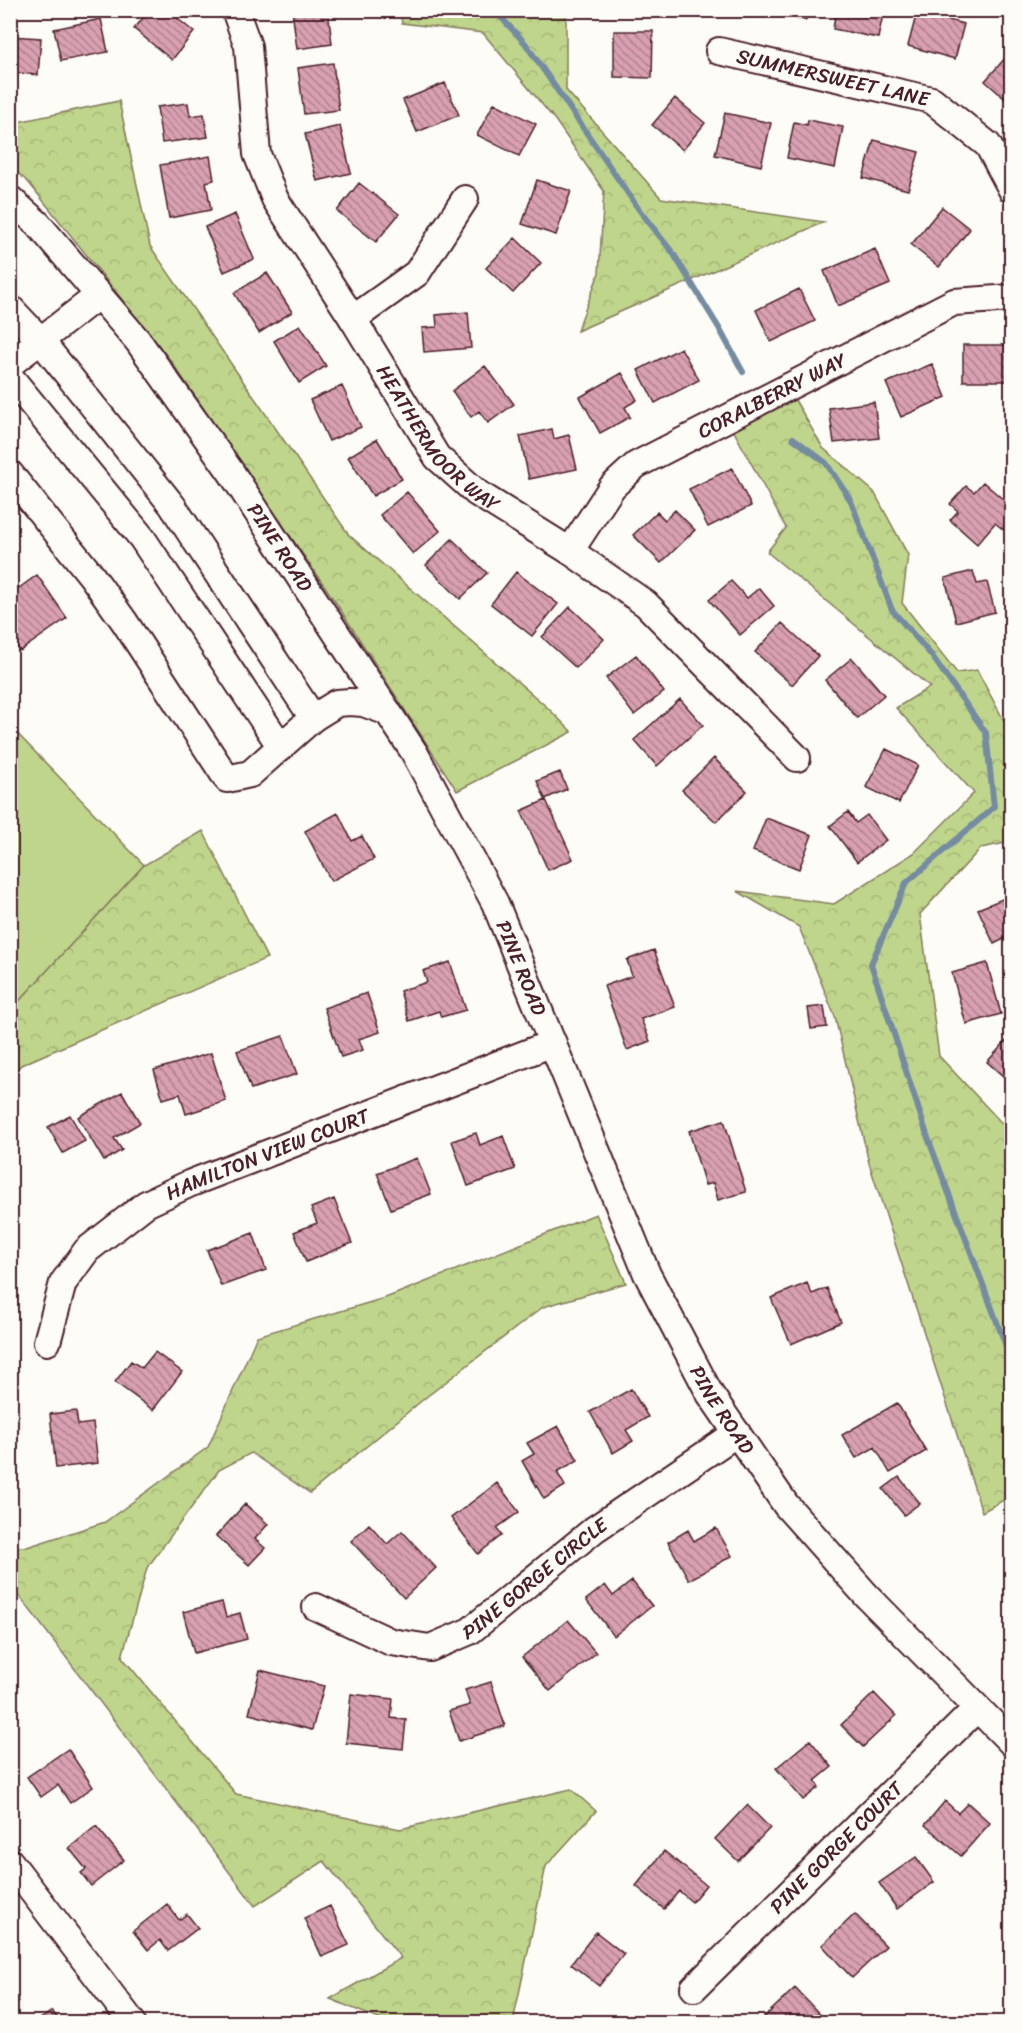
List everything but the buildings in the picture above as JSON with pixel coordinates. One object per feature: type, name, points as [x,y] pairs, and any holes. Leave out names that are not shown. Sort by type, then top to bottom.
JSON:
[{"type":"street","name":"HEATHERMOOR WAY","points":[[235,10],[248,46],[257,154],[275,199],[353,319],[437,457],[477,493],[570,550],[646,604],[797,758]]},
{"type":"street","name":"SUMMERSWEET LANE","points":[[719,51],[932,100],[988,145],[1011,189]]},
{"type":"street","name":"PINE ROAD","points":[[10,199],[38,224],[138,341],[231,472],[414,752],[495,903],[647,1274],[710,1394],[786,1505],[867,1596],[1011,1743]]},
{"type":"street","points":[[353,319],[417,273],[465,199]]},
{"type":"street","points":[[10,364],[99,295]]},
{"type":"street","name":"CORALBERRY WAY","points":[[570,550],[612,487],[636,465],[954,302],[1011,298]]},
{"type":"street","points":[[10,308],[41,342],[172,505],[314,717]]},
{"type":"street","points":[[10,377],[142,538],[281,747]]},
{"type":"street","points":[[10,474],[91,575],[124,621],[227,779],[250,774],[314,717],[337,703],[350,702],[388,711]]},
{"type":"street","name":"HAMILTON VIEW COURT","points":[[47,1342],[63,1283],[87,1250],[146,1204],[191,1183],[553,1043]]},
{"type":"street","name":"PINE GORGE CIRCLE","points":[[316,1607],[391,1642],[430,1648],[470,1631],[595,1528],[737,1433]]},
{"type":"street","name":"PINE GORGE COURT","points":[[694,1988],[977,1708]]},
{"type":"street","points":[[10,1862],[132,2022]]},
{"type":"green space","points":[[400,11],[566,11],[566,90],[661,198],[824,222],[577,331],[599,273],[604,191],[555,120],[483,33],[402,23]]},
{"type":"green space","points":[[119,101],[150,246],[349,535],[548,708],[572,732],[457,791],[336,603],[171,361],[29,183],[11,167],[11,122]]},
{"type":"green space","points":[[795,400],[823,448],[874,492],[908,555],[902,603],[957,673],[977,670],[1011,734],[1011,842],[981,848],[920,914],[939,1056],[1011,1133],[1011,1496],[982,1512],[869,1163],[835,1017],[799,927],[737,891],[834,904],[914,853],[974,793],[896,708],[930,687],[767,552],[786,528],[731,426]]},
{"type":"green space","points":[[11,727],[144,865],[10,1010]]},
{"type":"green space","points":[[203,831],[267,958],[21,1065],[11,1075],[11,1010],[144,865]]},
{"type":"green space","points":[[596,1214],[626,1283],[543,1307],[425,1398],[310,1493],[251,1453],[219,1470],[147,1568],[122,1657],[236,1794],[400,1829],[571,1789],[596,1811],[546,1866],[513,2022],[386,2022],[330,1999],[401,1958],[324,1861],[255,1906],[11,1587],[11,1547],[27,1547],[105,1522],[208,1447],[257,1336],[388,1297]]},
{"type":"waterway","points":[[494,10],[525,43],[640,211],[673,253],[743,372]]},
{"type":"waterway","points":[[793,438],[826,463],[851,501],[892,610],[932,656],[986,733],[994,807],[906,883],[871,964],[928,1138],[1012,1362]]}]
